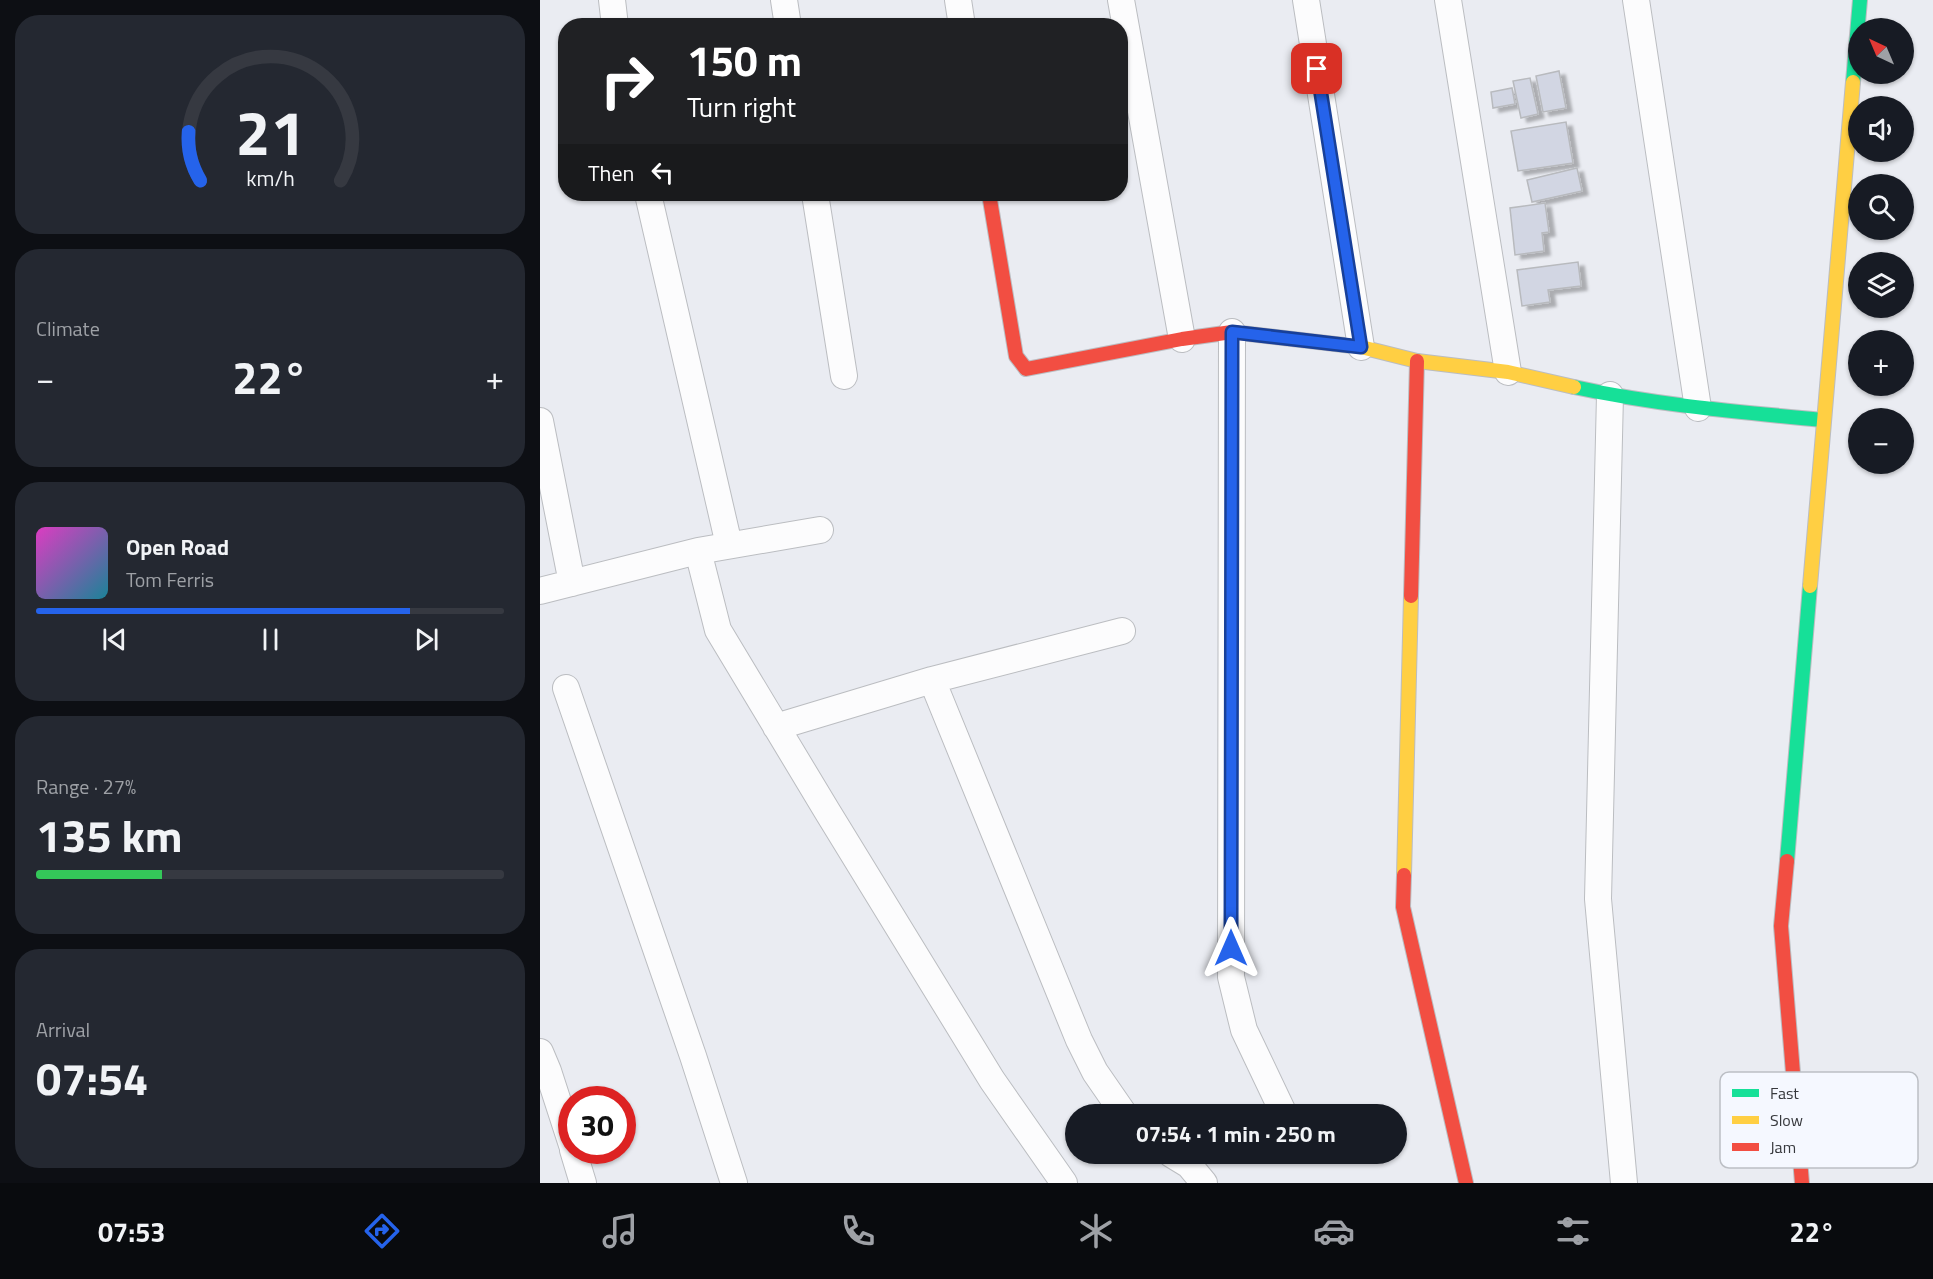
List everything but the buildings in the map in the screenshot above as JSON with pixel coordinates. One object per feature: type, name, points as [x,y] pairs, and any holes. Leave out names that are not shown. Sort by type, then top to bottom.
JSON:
[{"type":"street","points":[[612,0],[614,18]]},
{"type":"street","points":[[784,0],[787,18]]},
{"type":"street","points":[[958,0],[961,18]]},
{"type":"street","points":[[1121,0],[1124,18]]},
{"type":"street","points":[[1306,0],[1361,347]]},
{"type":"street","points":[[1448,0],[1508,372]]},
{"type":"street","points":[[1636,0],[1698,408]]},
{"type":"street","points":[[1793,1072],[1781,926],[1860,0]]},
{"type":"street","points":[[1128,39],[1182,339]]},
{"type":"street","points":[[650,201],[729,545]]},
{"type":"street","points":[[816,201],[843,376]]},
{"type":"street","points":[[990,201],[1016,357],[1026,369],[1182,339],[1232,332],[1361,347],[1418,361],[1508,372],[1610,395],[1698,408],[1823,420]]},
{"type":"street","points":[[1232,332],[1231,977],[1244,1030],[1279,1104]]},
{"type":"street","points":[[1418,361],[1403,907],[1466,1183]]},
{"type":"street","points":[[1610,395],[1598,899],[1624,1183]]},
{"type":"street","points":[[540,421],[572,583]]},
{"type":"street","points":[[540,591],[698,551],[819,530]]},
{"type":"street","points":[[698,551],[718,630],[992,1080],[1064,1183]]},
{"type":"street","points":[[776,727],[932,680],[1122,631]]},
{"type":"street","points":[[932,680],[1079,1040],[1095,1072],[1117,1104]]},
{"type":"street","points":[[567,688],[690,1045],[734,1183]]},
{"type":"street","points":[[540,1052],[558,1102]]},
{"type":"street","points":[[577,1164],[583,1183]]},
{"type":"street","points":[[1187,1164],[1204,1183]]},
{"type":"street","points":[[1801,1168],[1802,1183]]},
{"type":"traffic: fast","points":[[1858,18],[1860,0]]},
{"type":"traffic: fast","points":[[1574,387],[1667,403],[1823,420]]},
{"type":"traffic: fast","points":[[1787,861],[1810,586]]},
{"type":"traffic: slow","points":[[1810,586],[1853,84]]},
{"type":"traffic: slow","points":[[1335,344],[1361,347],[1417,361],[1508,372],[1574,387]]},
{"type":"traffic: slow","points":[[1404,875],[1411,596]]},
{"type":"traffic: jam","points":[[990,201],[1016,356],[1026,369],[1182,339],[1232,332],[1335,344]]},
{"type":"traffic: jam","points":[[1411,596],[1417,361]]},
{"type":"traffic: jam","points":[[1787,861],[1781,926],[1793,1072]]},
{"type":"traffic: jam","points":[[1404,875],[1403,907],[1466,1183]]},
{"type":"traffic: jam","points":[[1801,1168],[1802,1183]]},
{"type":"route","points":[[1231,948],[1232,332],[1361,347],[1317,69]]}]
